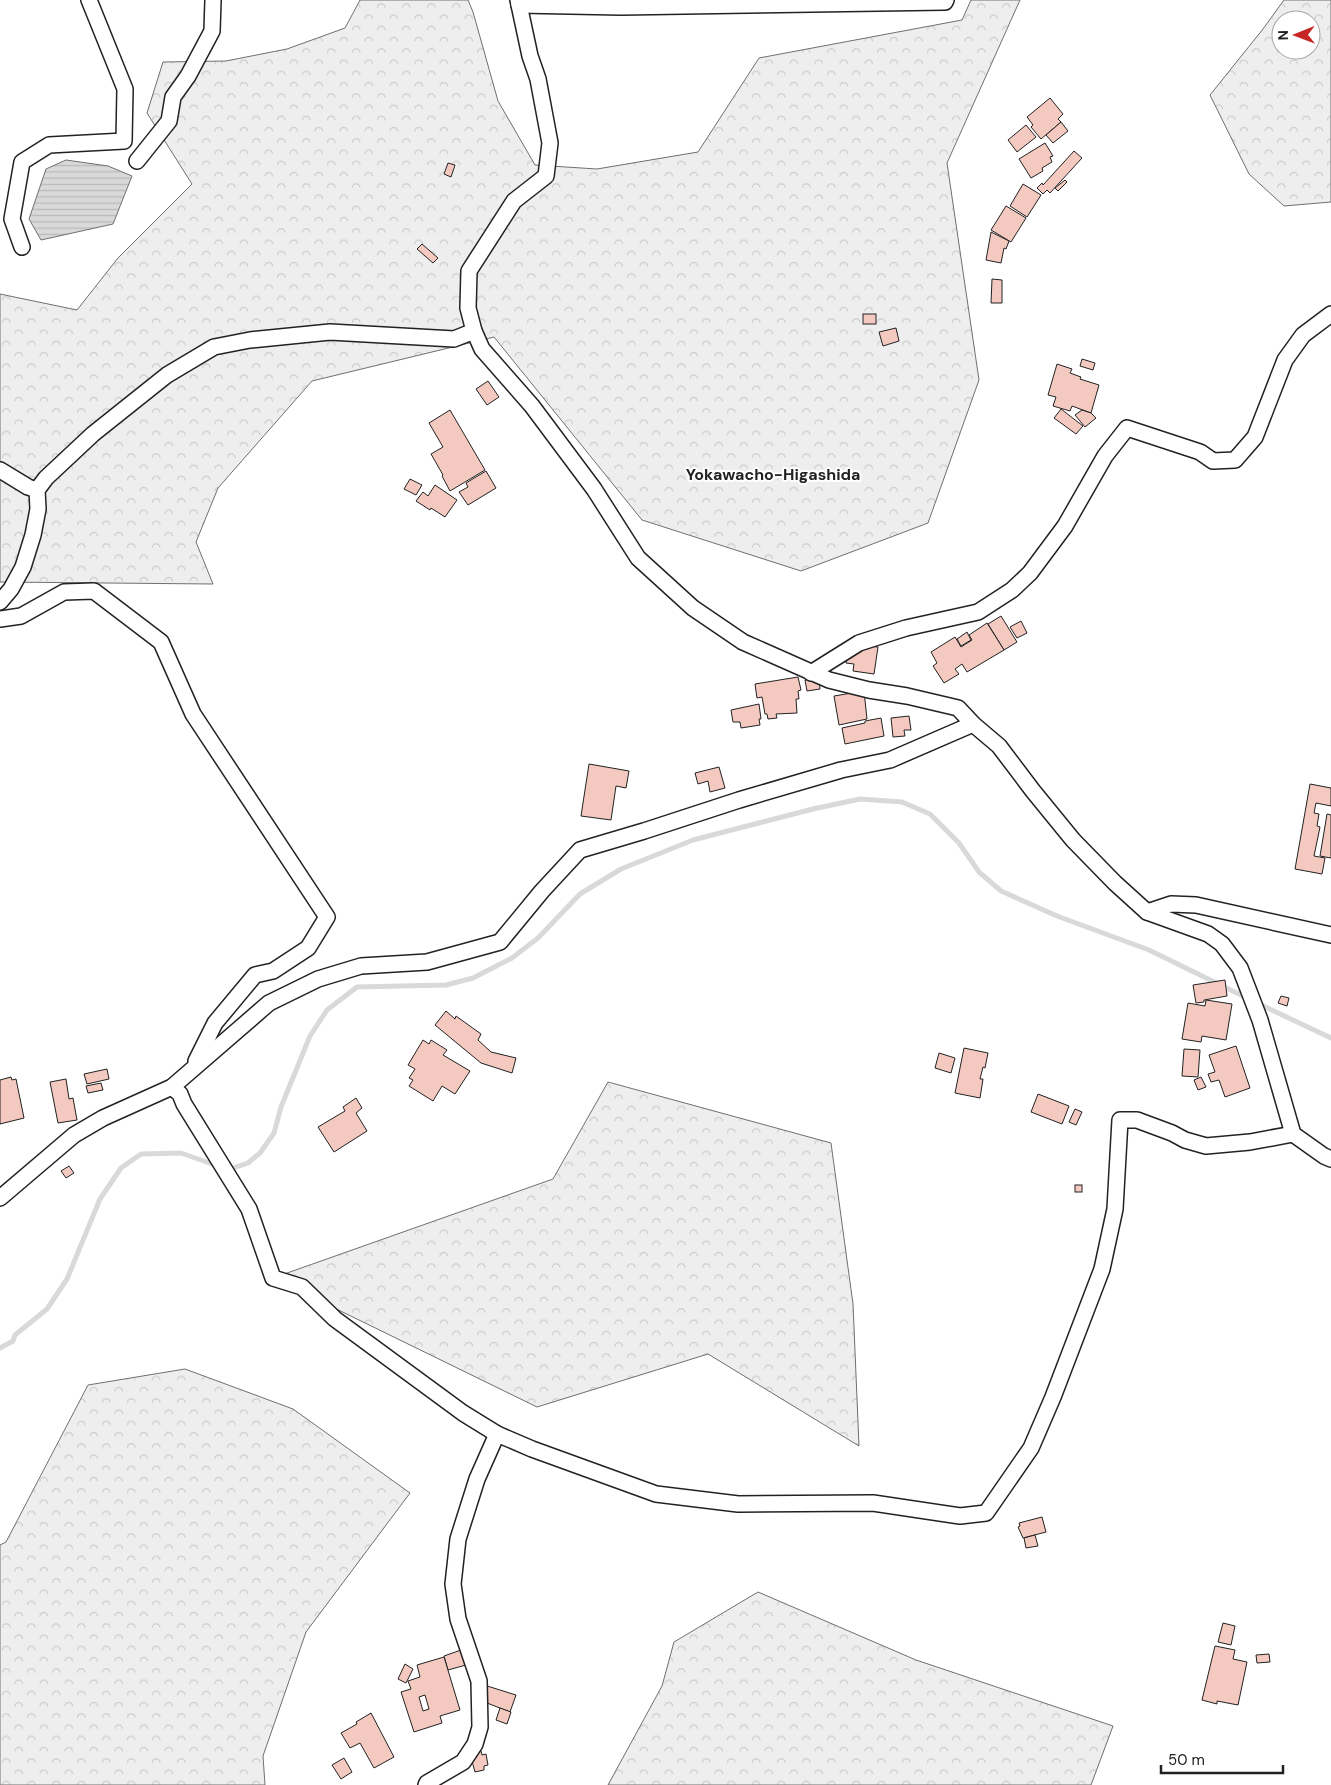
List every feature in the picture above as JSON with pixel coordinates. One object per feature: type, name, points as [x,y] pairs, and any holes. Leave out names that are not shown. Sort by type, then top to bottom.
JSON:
[{"type":"street","points":[[22,247],[12,219],[22,162],[49,145],[124,141],[125,89],[89,0]]},
{"type":"street","points":[[137,161],[169,121],[173,97],[188,76],[212,31],[213,0]]},
{"type":"street","points":[[946,0],[945,2],[518,2],[530,56],[538,79],[550,144],[546,176],[514,201],[469,271],[468,308],[474,331],[482,349],[532,406],[594,490],[638,558],[693,608],[743,642],[810,673],[869,690],[907,696],[958,708],[973,724],[999,746],[1073,840],[1115,883],[1147,912],[1208,934],[1222,944],[1240,968],[1260,1020],[1293,1134],[1331,1159]]},
{"type":"street","points":[[810,673],[859,643],[906,628],[978,612],[1012,590],[1030,572],[1065,526],[1105,456],[1127,428],[1200,452],[1214,460],[1235,460],[1255,437],[1285,360],[1303,335],[1331,314]]},
{"type":"street","points":[[0,602],[11,589],[23,567],[34,535],[38,509],[37,490],[46,478],[93,434],[167,375],[214,347],[250,340],[330,332],[454,339],[474,331]]},
{"type":"street","points":[[0,470],[28,488],[37,490]]},
{"type":"street","points":[[0,619],[21,616],[64,592],[94,591],[161,642],[193,714],[327,917],[308,948],[273,971],[255,975],[215,1023],[193,1068]]},
{"type":"street","points":[[0,1198],[74,1135],[103,1118],[172,1087],[269,1003],[318,979],[361,966],[428,962],[500,942],[542,891],[580,850],[841,770],[890,760],[973,724]]},
{"type":"street","points":[[1147,912],[1171,904],[1196,905],[1331,935]]},
{"type":"street","points":[[172,1087],[180,1094],[184,1104],[249,1209],[273,1278],[302,1288],[334,1319],[463,1413],[497,1434],[532,1449],[656,1494],[738,1504],[872,1502],[960,1516],[986,1513],[1031,1448],[1053,1397],[1102,1269],[1115,1209],[1120,1120],[1137,1120],[1185,1140],[1206,1146],[1250,1142],[1293,1134]]},
{"type":"street","points":[[426,1785],[463,1762],[475,1744],[480,1727],[479,1681],[458,1618],[453,1584],[458,1539],[477,1479],[497,1434]]},
{"type":"green space","points":[[360,0],[468,0],[498,101],[535,165],[597,169],[698,152],[759,58],[962,20],[971,0],[1020,0],[947,163],[979,380],[928,523],[801,571],[642,520],[494,337],[312,381],[218,488],[196,542],[213,584],[0,582],[0,294],[77,310],[118,258],[192,184],[147,113],[163,62],[226,61],[287,49],[345,28]]},
{"type":"green space","points":[[1284,0],[1331,0],[1331,202],[1284,206],[1249,174],[1210,95],[1271,18],[1271,60],[1321,60],[1321,10],[1277,10]]},
{"type":"green space","points":[[608,1082],[831,1143],[853,1304],[859,1446],[708,1354],[537,1407],[273,1278],[553,1179]]},
{"type":"green space","points":[[185,1369],[293,1409],[410,1493],[306,1632],[263,1756],[265,1785],[0,1785],[0,1545],[6,1542],[88,1385]]},
{"type":"green space","points":[[758,1592],[916,1660],[1113,1726],[1091,1785],[608,1785],[662,1686],[674,1642]]},
{"type":"shaded area","points":[[66,160],[108,166],[132,176],[113,224],[41,240],[29,219],[46,169]]},
{"type":"building","points":[[1050,98],[1063,114],[1058,119],[1061,122],[1041,139],[1031,127],[1033,125],[1027,117]]},
{"type":"building","points":[[1061,122],[1068,131],[1053,143],[1046,135]]},
{"type":"building","points":[[1026,125],[1036,137],[1017,152],[1008,140]]},
{"type":"building","points":[[1045,143],[1053,156],[1050,157],[1052,162],[1042,168],[1043,171],[1031,178],[1019,159]]},
{"type":"building","points":[[1074,151],[1082,158],[1050,193],[1047,190],[1043,194],[1037,188],[1042,183],[1043,185]]},
{"type":"building","points":[[448,163],[455,165],[451,177],[444,174]]},
{"type":"building","points":[[1065,180],[1067,182],[1058,191],[1055,188]]},
{"type":"building","points":[[1023,184],[1041,195],[1027,217],[1010,206]]},
{"type":"building","points":[[1006,206],[1026,218],[1011,242],[991,230]]},
{"type":"building","points":[[991,232],[1009,241],[1006,249],[1004,248],[1001,263],[986,260]]},
{"type":"building","points":[[422,244],[438,258],[433,263],[417,249]]},
{"type":"building","points":[[992,279],[1002,280],[1002,303],[991,303]]},
{"type":"building","points":[[863,314],[876,314],[876,324],[863,324]]},
{"type":"building","points":[[896,328],[899,341],[883,346],[879,332]]},
{"type":"building","points":[[1082,359],[1095,363],[1093,370],[1080,366]]},
{"type":"building","points":[[1057,364],[1072,369],[1070,373],[1081,377],[1080,379],[1099,385],[1091,413],[1072,406],[1070,411],[1053,406],[1056,397],[1048,395]]},
{"type":"building","points":[[488,381],[499,397],[487,405],[476,389]]},
{"type":"building","points":[[1061,409],[1083,426],[1076,434],[1054,418]]},
{"type":"building","points":[[450,410],[485,470],[450,491],[431,454],[443,447],[429,423]]},
{"type":"building","points":[[1082,410],[1091,413],[1096,418],[1085,427],[1075,415]]},
{"type":"building","points":[[486,471],[496,488],[468,505],[459,492],[468,487],[466,483]]},
{"type":"building","points":[[410,479],[422,485],[416,495],[404,489]]},
{"type":"building","points":[[435,485],[457,500],[445,517],[416,501],[423,492],[428,496]]},
{"type":"building","points":[[1001,616],[1017,642],[1004,650],[988,624]]},
{"type":"building","points":[[1021,621],[1027,633],[1017,638],[1010,627]]},
{"type":"building","points":[[987,623],[1004,650],[967,672],[962,664],[955,669],[959,674],[944,683],[933,666],[937,663],[931,652],[955,637],[961,647],[972,640],[969,635]]},
{"type":"building","points":[[967,632],[971,640],[961,646],[957,639]]},
{"type":"building","points":[[848,646],[878,647],[874,674],[853,671],[854,664],[846,663]]},
{"type":"building","points":[[798,677],[801,690],[798,691],[799,699],[796,699],[797,713],[776,714],[777,718],[768,719],[767,714],[765,714],[762,697],[757,698],[755,684]]},
{"type":"building","points":[[819,678],[820,689],[807,691],[805,680]]},
{"type":"building","points":[[864,691],[867,719],[839,725],[834,696]]},
{"type":"building","points":[[759,704],[760,725],[741,728],[740,722],[733,722],[731,710]]},
{"type":"building","points":[[909,716],[911,730],[904,730],[905,736],[893,737],[891,718]]},
{"type":"building","points":[[881,718],[884,736],[845,744],[842,728]]},
{"type":"building","points":[[589,764],[629,771],[626,788],[616,786],[611,820],[581,816]]},
{"type":"building","points":[[719,767],[725,788],[710,792],[708,781],[698,784],[695,773]]},
{"type":"building","points":[[1310,784],[1331,788],[1331,806],[1316,803],[1314,813],[1319,814],[1317,826],[1320,827],[1314,856],[1325,858],[1322,874],[1295,869]]},
{"type":"building","points":[[1327,814],[1331,815],[1331,858],[1320,856]]},
{"type":"building","points":[[1225,980],[1227,996],[1196,1003],[1193,985]]},
{"type":"building","points":[[1281,996],[1289,998],[1287,1006],[1278,1003]]},
{"type":"building","points":[[1206,1000],[1232,1004],[1226,1040],[1202,1036],[1201,1042],[1182,1039],[1188,1003],[1205,1006]]},
{"type":"building","points":[[446,1011],[455,1019],[456,1016],[481,1034],[478,1040],[491,1052],[516,1058],[512,1073],[481,1063],[435,1025]]},
{"type":"building","points":[[423,1040],[429,1044],[431,1040],[447,1050],[443,1055],[470,1071],[455,1094],[442,1086],[433,1101],[409,1086],[413,1080],[409,1078],[415,1069],[408,1065]]},
{"type":"building","points":[[1236,1046],[1250,1088],[1225,1097],[1219,1080],[1211,1082],[1208,1074],[1215,1072],[1209,1055]]},
{"type":"building","points":[[964,1048],[988,1053],[985,1068],[983,1067],[980,1079],[983,1079],[980,1098],[955,1093]]},
{"type":"building","points":[[1184,1049],[1200,1050],[1198,1077],[1182,1076]]},
{"type":"building","points":[[939,1053],[955,1058],[951,1073],[935,1068]]},
{"type":"building","points":[[107,1069],[109,1079],[87,1084],[84,1074]]},
{"type":"building","points":[[11,1077],[12,1080],[16,1079],[24,1118],[0,1124],[0,1080]]},
{"type":"building","points":[[1201,1077],[1206,1087],[1198,1090],[1194,1080]]},
{"type":"building","points":[[66,1079],[69,1099],[73,1098],[77,1120],[58,1123],[50,1082]]},
{"type":"building","points":[[101,1083],[103,1090],[88,1093],[86,1086]]},
{"type":"building","points":[[1038,1094],[1069,1106],[1062,1124],[1031,1112]]},
{"type":"building","points":[[356,1098],[362,1108],[356,1113],[367,1131],[334,1152],[318,1127],[345,1111],[343,1107]]},
{"type":"building","points":[[1075,1109],[1082,1112],[1076,1125],[1069,1122]]},
{"type":"building","points":[[69,1166],[74,1173],[66,1178],[61,1171]]},
{"type":"building","points":[[1075,1185],[1082,1185],[1082,1192],[1075,1192]]},
{"type":"building","points":[[1042,1517],[1046,1532],[1023,1538],[1018,1527],[1020,1526],[1019,1523]]},
{"type":"building","points":[[1035,1535],[1038,1546],[1026,1548],[1024,1538]]},
{"type":"building","points":[[1223,1623],[1235,1626],[1231,1645],[1218,1642]]},
{"type":"building","points":[[1215,1646],[1235,1650],[1233,1659],[1247,1662],[1238,1705],[1217,1701],[1217,1704],[1202,1700]]},
{"type":"building","points":[[461,1650],[466,1665],[448,1670],[444,1656]]},
{"type":"building","points":[[1269,1654],[1270,1662],[1257,1663],[1256,1655]]},
{"type":"building","points":[[444,1657],[460,1710],[440,1716],[442,1723],[414,1732],[401,1692],[411,1689],[408,1681],[420,1677],[417,1665]],"holes":[[[425,1695],[429,1709],[423,1711],[419,1697]]]},
{"type":"building","points":[[405,1664],[413,1669],[406,1683],[398,1679]]},
{"type":"building","points":[[484,1685],[516,1695],[510,1712],[487,1703]]},
{"type":"building","points":[[500,1708],[511,1712],[507,1724],[496,1720]]},
{"type":"building","points":[[371,1713],[394,1757],[374,1768],[360,1743],[350,1748],[341,1733]]},
{"type":"building","points":[[481,1751],[482,1755],[486,1754],[488,1765],[484,1766],[484,1770],[475,1772],[470,1754]]},
{"type":"building","points":[[344,1758],[352,1772],[341,1779],[332,1765]]},
{"type":"waterway","points":[[226,1167],[233,1168],[248,1163],[260,1153],[274,1133],[281,1107],[310,1036],[327,1010],[357,987],[446,985],[473,978],[512,958],[538,938],[580,894],[621,869],[693,840],[860,799],[902,802],[930,814],[959,843],[979,872],[1001,891],[1057,916],[1149,950],[1247,998]]},
{"type":"waterway","points":[[1257,1003],[1331,1038]]},
{"type":"waterway","points":[[0,1348],[13,1341],[15,1335],[47,1309],[67,1279],[100,1199],[121,1168],[141,1154],[181,1153],[218,1166]]},
{"type":"district","name":"Yokawacho-Higashida","points":[[773,474]]}]
